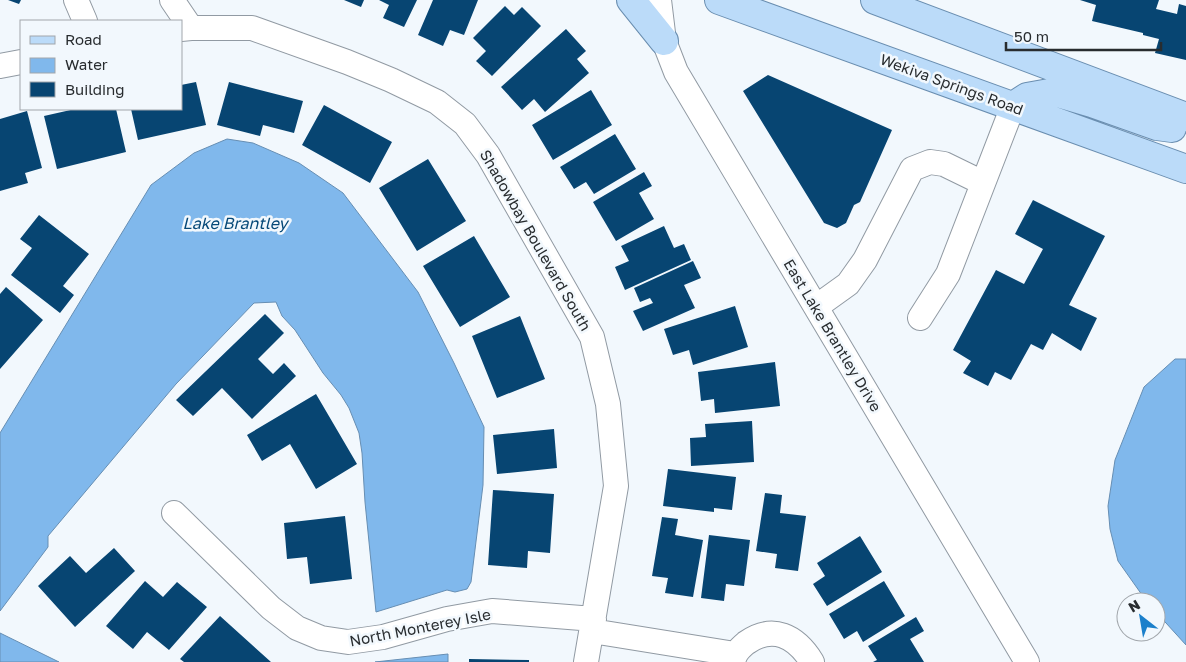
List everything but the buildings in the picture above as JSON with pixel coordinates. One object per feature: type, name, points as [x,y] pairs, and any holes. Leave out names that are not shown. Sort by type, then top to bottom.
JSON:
[{"type":"main road","points":[[631,0],[664,41]]},
{"type":"main road","name":"Wekiva Springs Road","points":[[719,0],[1186,169]]},
{"type":"main road","points":[[875,0],[1186,117]]},
{"type":"main road","points":[[1013,106],[1027,97],[1055,92],[1157,126],[1186,130]]},
{"type":"street","points":[[76,0],[85,20]]},
{"type":"street","points":[[172,0],[186,28]]},
{"type":"street","name":"East Lake Brantley Drive","points":[[659,0],[664,41],[676,72],[1028,662]]},
{"type":"street","name":"Shadowbay Boulevard South","points":[[186,28],[252,28],[391,80],[437,102],[465,124],[488,155],[592,337],[608,404],[616,486],[586,662]]},
{"type":"street","points":[[0,66],[20,62]]},
{"type":"street","points":[[920,318],[948,274],[1013,106]]},
{"type":"street","points":[[816,307],[848,284],[865,260],[912,169],[930,162],[944,164],[983,183]]},
{"type":"street","name":"North Monterey Isle","points":[[174,513],[271,608],[297,628],[321,638],[348,642],[383,637],[447,618],[492,611],[593,625],[734,658]]},
{"type":"street","points":[[734,658],[751,640],[770,633],[790,638],[799,645],[812,662]]},
{"type":"water","name":"Lake Brantley","points":[[227,139],[253,143],[299,163],[343,193],[418,292],[484,427],[483,485],[471,582],[467,589],[455,592],[447,590],[376,612],[359,433],[349,408],[341,395],[323,373],[295,330],[282,316],[276,302],[254,303],[176,384],[48,536],[48,547],[0,611],[0,433],[151,185],[194,153]]},
{"type":"water","points":[[1175,359],[1186,359],[1186,645],[1166,623],[1166,592],[1140,592],[1118,561],[1110,529],[1108,506],[1115,460],[1144,387]]},
{"type":"water","points":[[0,633],[59,662],[0,662]]},
{"type":"water","points":[[448,654],[448,662],[375,662]]}]
